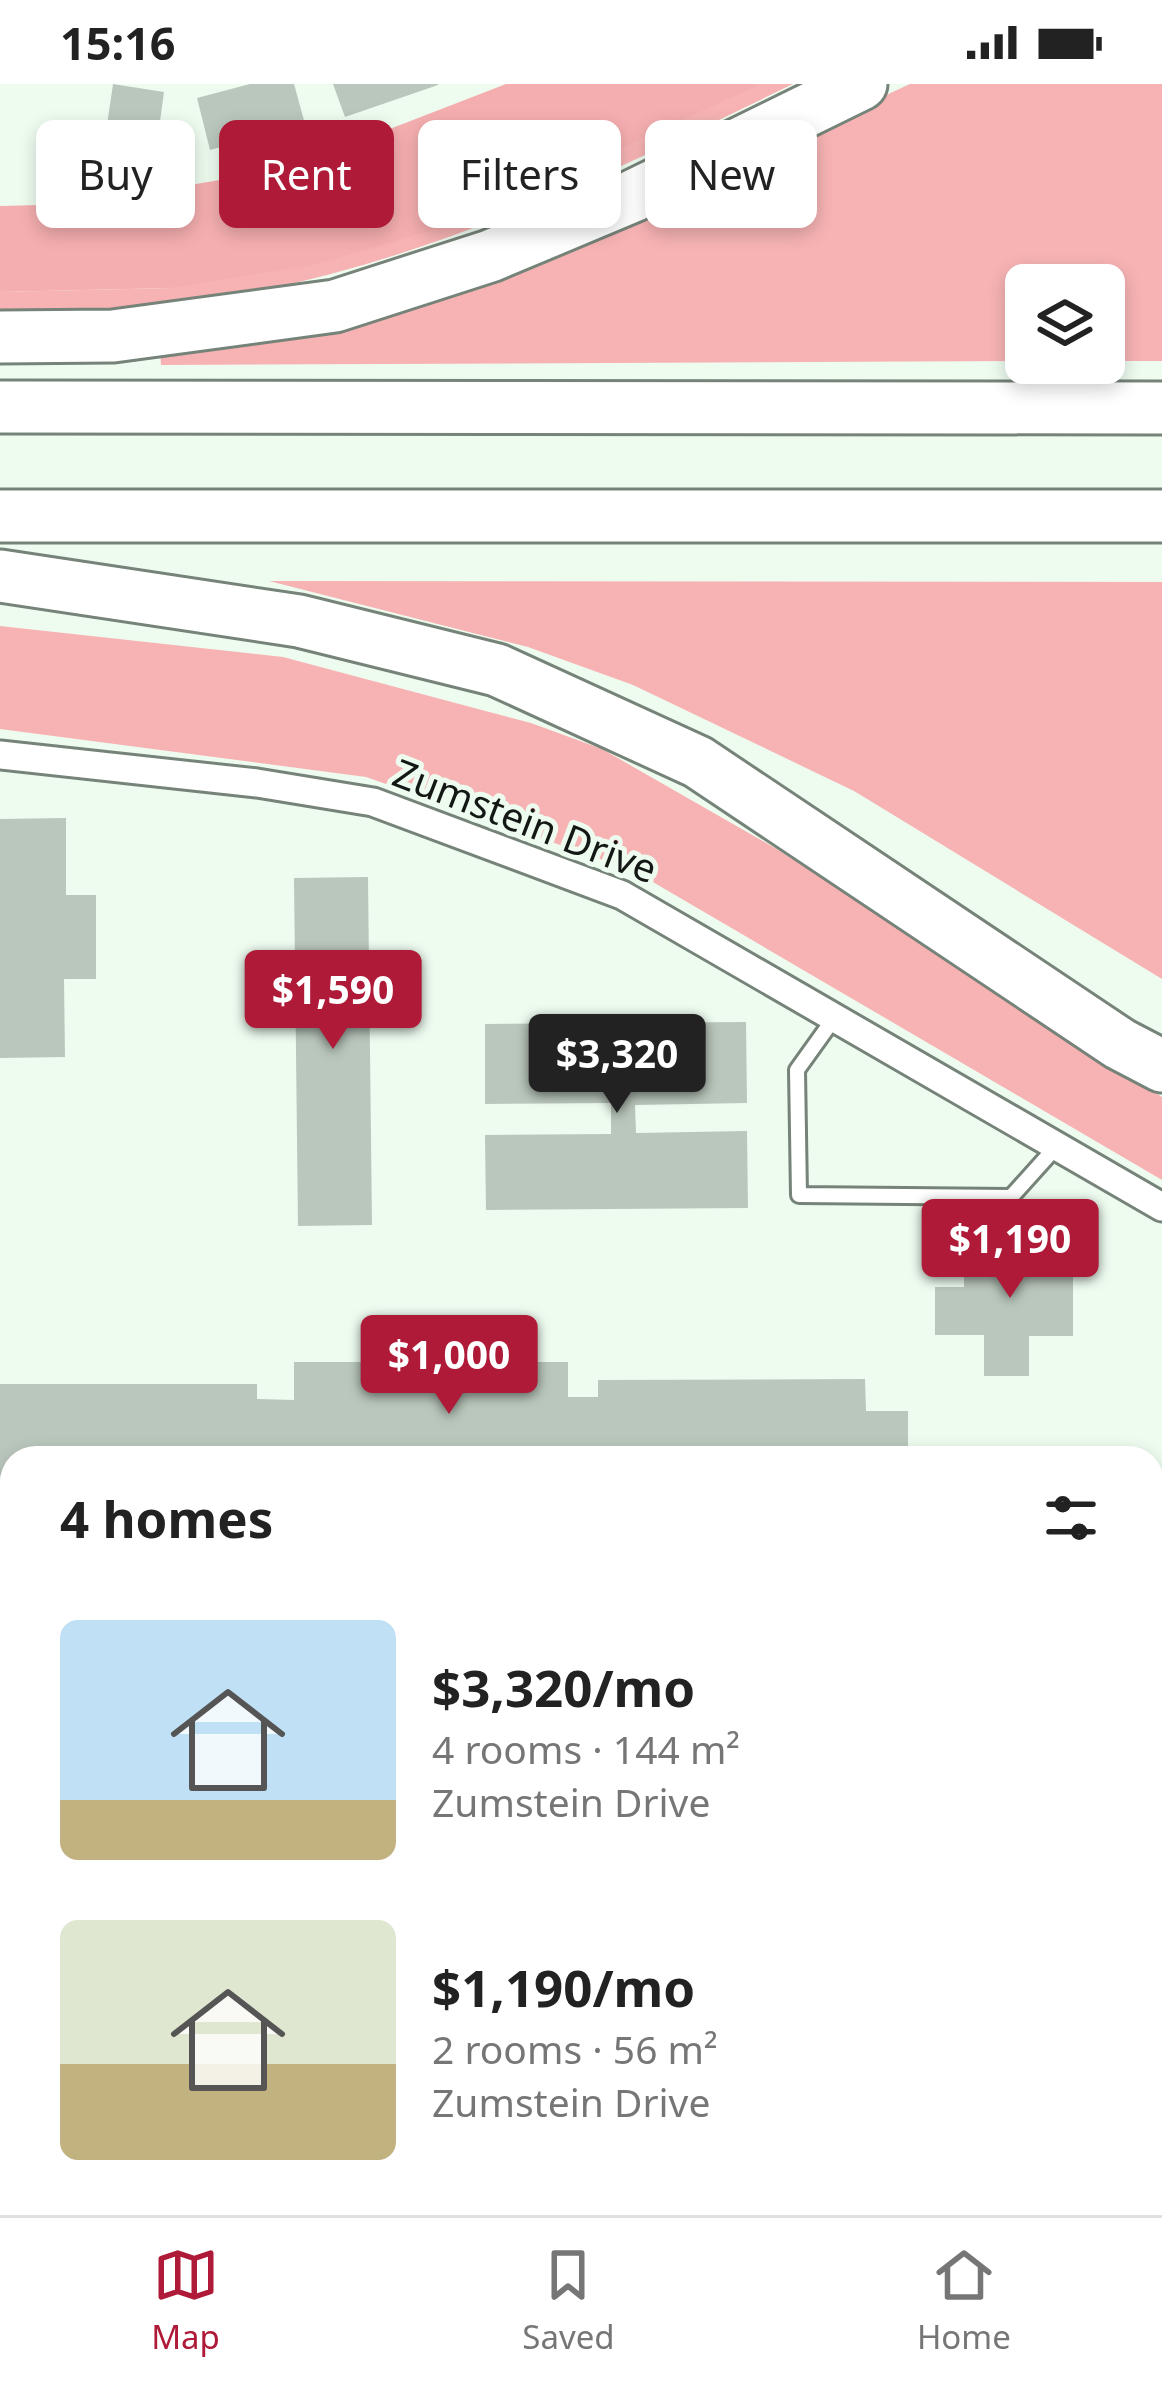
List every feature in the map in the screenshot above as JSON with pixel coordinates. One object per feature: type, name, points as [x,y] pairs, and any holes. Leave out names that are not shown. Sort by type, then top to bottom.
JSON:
[{"type":"highway","points":[[0,337],[112,336],[335,306],[490,256],[633,196],[861,84]]},
{"type":"highway","points":[[0,407],[1162,408]]},
{"type":"highway","points":[[0,516],[1162,516]]},
{"type":"highway","points":[[0,576],[299,621],[497,670],[698,762],[1120,1044],[1162,1066]]},
{"type":"street","name":"Zumstein Drive","points":[[0,755],[256,783],[373,802],[622,895],[1162,1207]]},
{"type":"lane","points":[[835,1017],[797,1070],[799,1195],[1011,1197],[1056,1147]]},
{"type":"shaded area","points":[[506,84],[761,84],[682,120],[645,120],[645,137],[621,148],[621,120],[418,120],[418,228],[441,228],[309,266],[171,288],[0,292],[0,206],[36,205],[36,228],[195,228],[195,184],[219,180],[219,228],[394,228],[394,127]]},
{"type":"shaded area","points":[[761,84],[793,84],[717,120],[657,120]]},
{"type":"shaded area","points":[[910,84],[1162,84],[1162,361],[1125,361],[1125,264],[1005,264],[1005,361],[161,365],[160,350],[567,242],[597,228],[621,228],[621,217],[645,206],[645,228],[817,228],[817,127]]},
{"type":"shaded area","points":[[645,124],[645,154],[621,165],[621,132]]},
{"type":"shaded area","points":[[418,203],[418,228],[472,228],[343,271],[264,290],[183,303],[0,311],[0,292],[171,288],[345,228],[394,228],[394,211]]},
{"type":"shaded area","points":[[269,581],[1162,582],[1162,979],[854,791],[633,685],[528,647]]},
{"type":"shaded area","points":[[0,626],[283,657],[531,723],[602,749],[775,848],[1162,1097],[1162,1180],[634,871],[366,777],[0,729]]},
{"type":"building","points":[[113,84],[164,92],[160,120],[108,120]]},
{"type":"building","points":[[250,84],[294,84],[304,120],[219,120],[219,148],[210,150],[197,98]]},
{"type":"building","points":[[333,84],[438,84],[438,85],[345,117]]},
{"type":"building","points":[[66,818],[66,895],[96,895],[96,979],[64,979],[65,1057],[0,1058],[0,819]]},
{"type":"building","points":[[368,877],[372,1225],[298,1226],[294,878]]},
{"type":"building","points":[[746,1022],[747,1103],[635,1105],[636,1133],[747,1131],[748,1208],[486,1210],[485,1135],[611,1134],[611,1103],[485,1104],[485,1024]]},
{"type":"building","points":[[964,1243],[1073,1243],[1073,1336],[1029,1336],[1029,1376],[984,1376],[984,1335],[935,1335],[935,1287],[964,1287]]},
{"type":"building","points":[[294,1362],[568,1362],[568,1397],[598,1397],[598,1380],[865,1379],[866,1411],[908,1411],[908,1446],[0,1446],[0,1384],[257,1384],[257,1399],[294,1400]]}]
